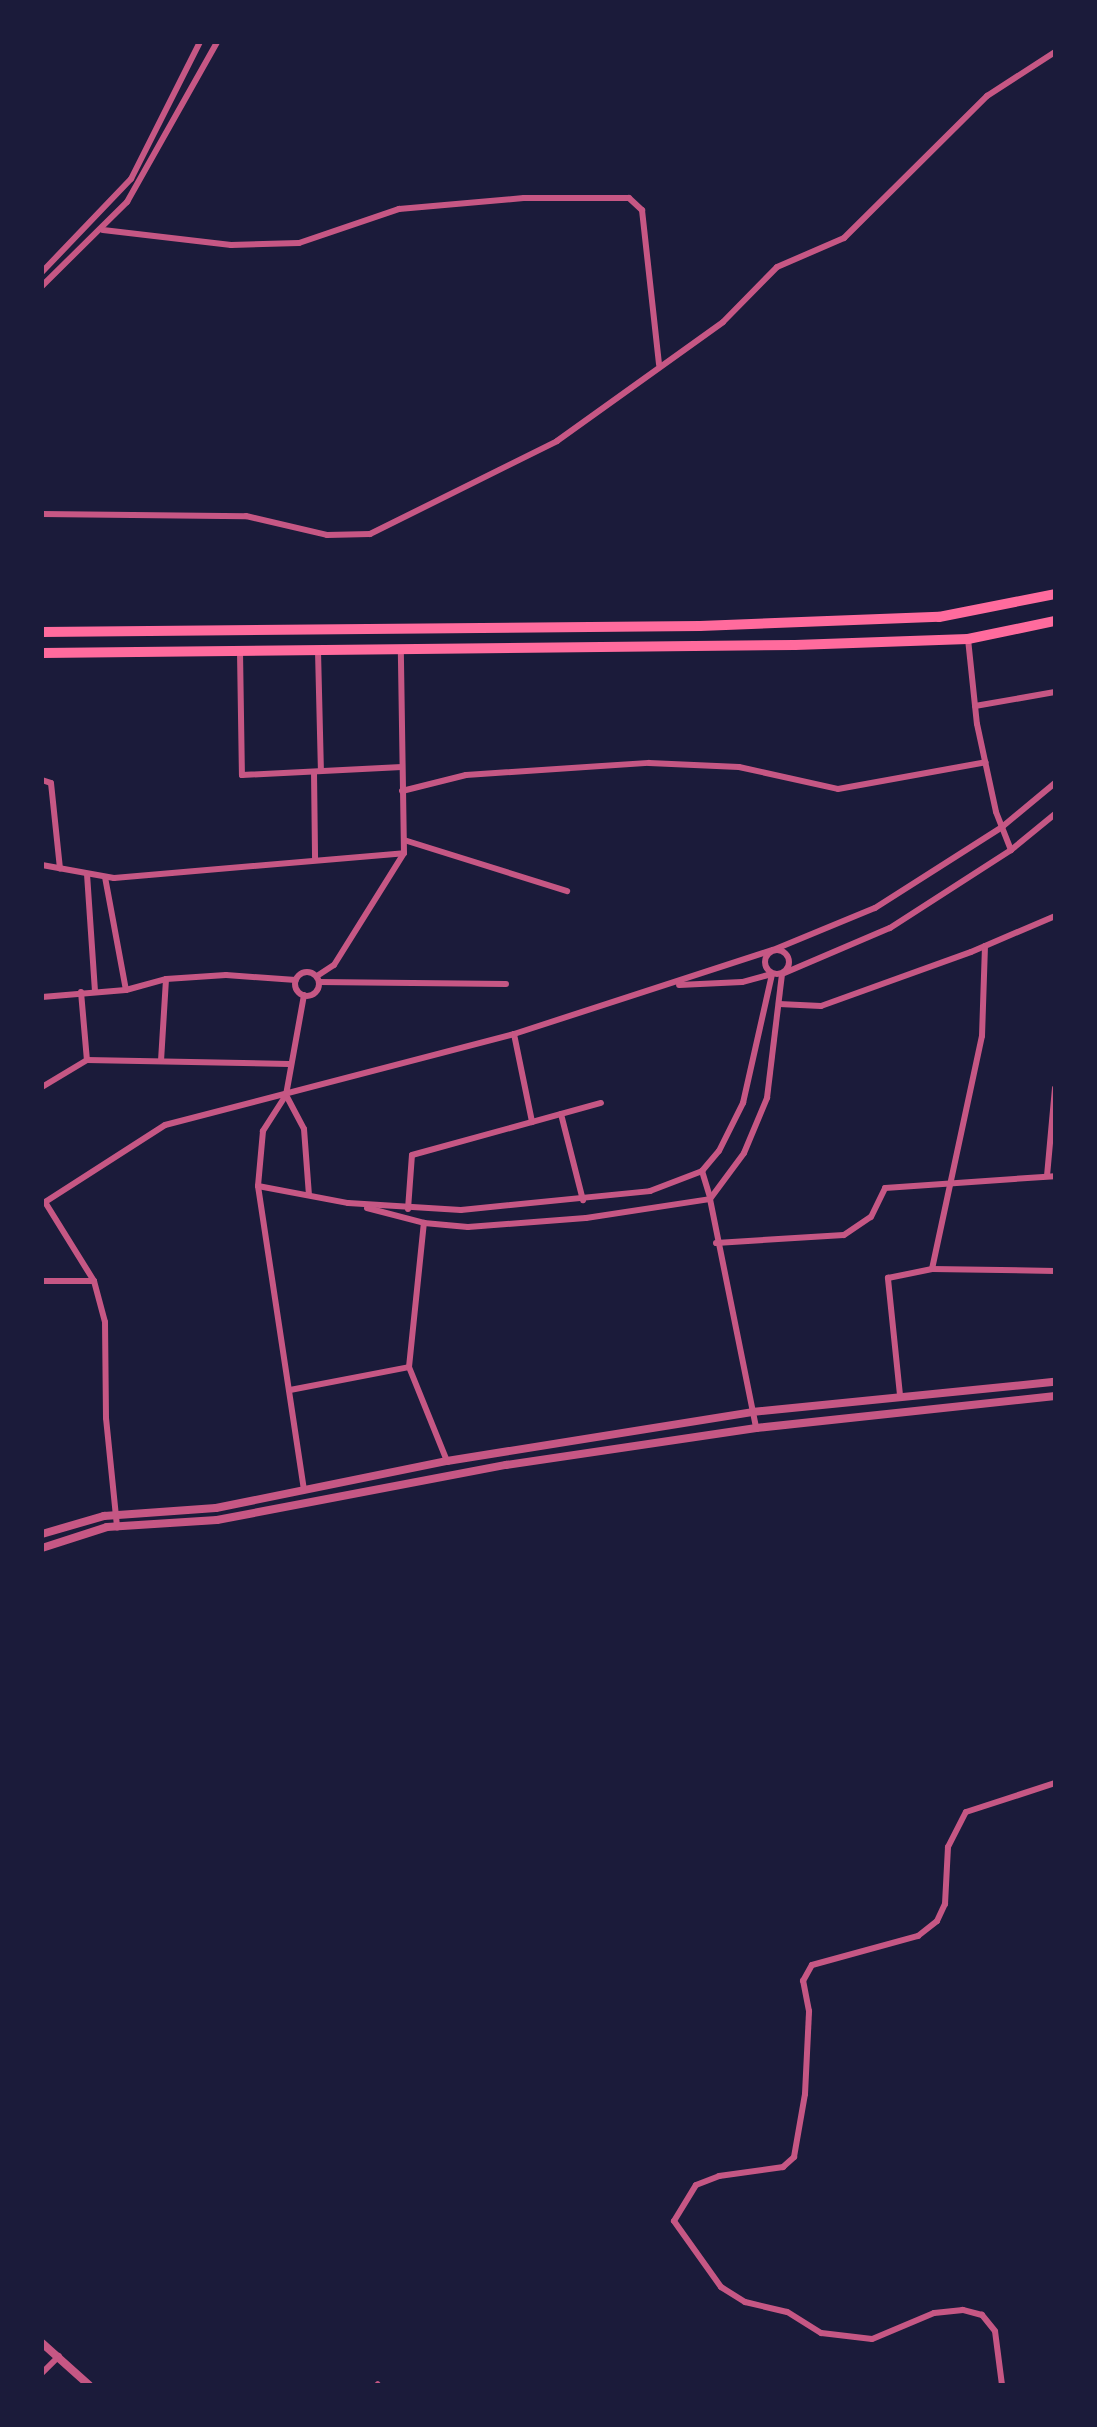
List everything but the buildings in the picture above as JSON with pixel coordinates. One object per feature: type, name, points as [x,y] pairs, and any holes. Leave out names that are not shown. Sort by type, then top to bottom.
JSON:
[{"type":"main road","points":[[42,632],[844,621],[939,617],[1055,594]]},
{"type":"main road","points":[[42,653],[401,651],[968,639],[1055,621]]},
{"type":"street","points":[[42,272],[131,179],[200,42]]},
{"type":"street","points":[[42,286],[103,230],[152,165],[217,42]]},
{"type":"street","points":[[42,514],[246,516],[327,535],[370,534],[557,441],[659,364],[723,322],[777,267],[844,238],[987,96],[1055,52]]},
{"type":"street","points":[[103,230],[231,245],[299,243],[399,209],[539,197],[629,198],[642,210],[659,364]]},
{"type":"street","points":[[968,639],[975,706],[986,762],[1011,850]]},
{"type":"street","points":[[315,860],[318,651]]},
{"type":"street","points":[[304,995],[313,994],[318,979],[334,965],[404,853],[401,651]]},
{"type":"street","points":[[240,652],[242,775],[402,767]]},
{"type":"street","points":[[975,706],[1055,692]]},
{"type":"street","points":[[402,791],[466,775],[649,763],[739,767],[838,789],[986,762]]},
{"type":"street","points":[[42,780],[51,783],[60,869]]},
{"type":"street","points":[[117,1527],[105,1322],[94,1281],[44,1203],[165,1125],[514,1034],[773,950],[875,908],[1002,827],[1055,783]]},
{"type":"street","points":[[669,985],[742,982],[782,974],[890,928],[1011,850],[1055,814]]},
{"type":"street","points":[[404,840],[567,891]]},
{"type":"street","points":[[42,865],[105,877],[404,853]]},
{"type":"street","points":[[87,874],[95,991]]},
{"type":"street","points":[[105,877],[126,990]]},
{"type":"street","points":[[779,1004],[821,1006],[985,946],[1055,916]]},
{"type":"street","points":[[932,1269],[982,1036],[985,946]]},
{"type":"street","points":[[258,1186],[348,1203],[424,1223],[468,1227],[586,1218],[710,1199],[744,1153],[767,1098],[782,974],[789,957],[773,950]]},
{"type":"street","points":[[772,974],[764,965],[773,950]]},
{"type":"street","points":[[42,997],[126,990],[166,979],[226,975],[296,980],[305,972],[318,979],[506,984]]},
{"type":"street","points":[[348,1203],[461,1210],[583,1200],[650,1191],[702,1171],[743,1103],[772,974]]},
{"type":"street","points":[[161,1061],[166,979]]},
{"type":"street","points":[[296,980],[304,995],[289,1064],[286,1095],[263,1131],[258,1186],[304,1491]]},
{"type":"street","points":[[81,992],[87,1060]]},
{"type":"street","points":[[514,1034],[532,1122]]},
{"type":"street","points":[[42,1087],[87,1060],[289,1064]]},
{"type":"street","points":[[716,1243],[844,1235],[871,1217],[885,1188],[1051,1176],[1055,1088]]},
{"type":"street","points":[[286,1095],[304,1129],[309,1195]]},
{"type":"street","points":[[408,1209],[412,1155],[601,1103]]},
{"type":"street","points":[[561,1114],[583,1200]]},
{"type":"street","points":[[702,1171],[756,1428]]},
{"type":"street","points":[[424,1223],[409,1367],[447,1461]]},
{"type":"street","points":[[900,1395],[888,1278],[932,1269],[1055,1271]]},
{"type":"street","points":[[42,1281],[94,1281]]},
{"type":"street","points":[[290,1390],[409,1367]]},
{"type":"street","points":[[42,1534],[114,1515],[216,1508],[447,1461],[752,1412],[1055,1382]]},
{"type":"street","points":[[42,1548],[80,1532],[217,1520],[506,1465],[756,1428],[1055,1396]]},
{"type":"street","points":[[1002,2385],[995,2331],[982,2315],[963,2310],[934,2313],[872,2339],[821,2333],[787,2312],[745,2302],[721,2287],[674,2221],[696,2185],[719,2176],[783,2167],[794,2157],[805,2080],[809,2011],[803,1981],[812,1965],[918,1936],[937,1921],[945,1904],[948,1847],[966,1812],[1055,1783]]},
{"type":"street","points":[[42,2343],[89,2385]]},
{"type":"street","points":[[42,2373],[59,2356]]}]
